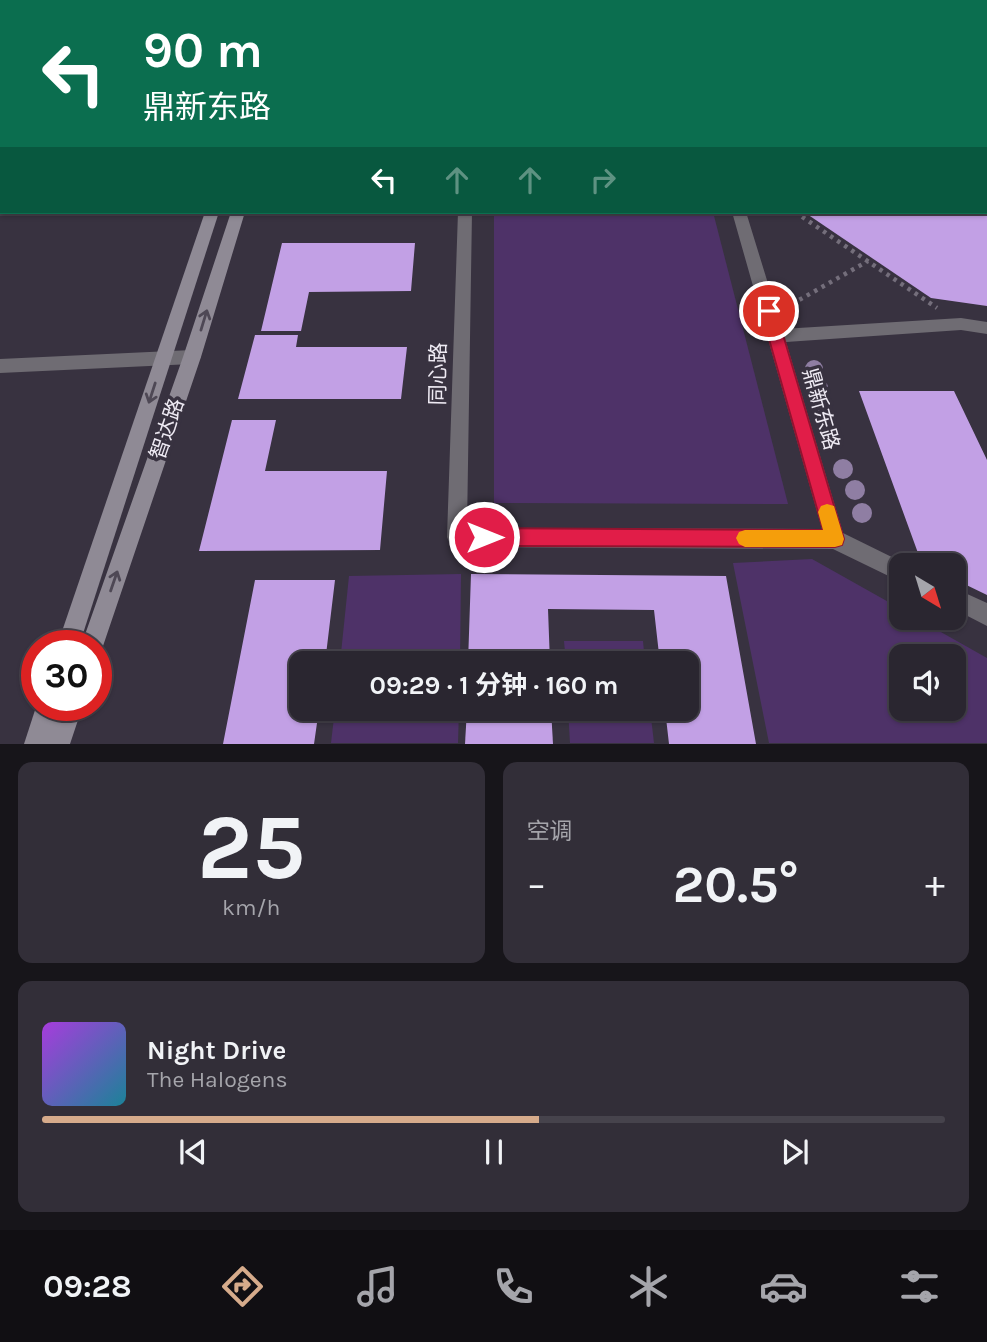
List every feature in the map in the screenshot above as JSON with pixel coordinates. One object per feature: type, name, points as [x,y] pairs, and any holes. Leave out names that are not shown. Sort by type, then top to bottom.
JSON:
[{"type":"street","name":"智达路","points":[[73,630],[211,214]]},
{"type":"street","name":"智达路","points":[[98,630],[192,357],[236,214]]},
{"type":"street","name":"同心路","points":[[465,214],[457,537],[835,539]]},
{"type":"street","name":"鼎新东路","points":[[741,214],[835,539]]},
{"type":"street","points":[[776,336],[961,324],[987,328]]},
{"type":"street","points":[[0,366],[192,357]]},
{"type":"street","points":[[835,539],[889,566]]},
{"type":"street","points":[[966,604],[987,615]]},
{"type":"street","points":[[36,744],[43,721]]},
{"type":"street","points":[[58,744],[66,721]]},
{"type":"path","points":[[494,0],[668,0]]},
{"type":"path","points":[[798,214],[961,324]]},
{"type":"path","points":[[792,304],[868,261]]},
{"type":"shaded area","points":[[494,214],[714,214],[788,504],[494,503]]},
{"type":"shaded area","points":[[812,559],[889,602],[889,630],[937,630],[962,644],[889,644],[889,721],[966,721],[966,646],[987,658],[987,743],[769,743],[733,563]]},
{"type":"shaded area","points":[[461,574],[460,651],[341,651],[349,576]]},
{"type":"shaded area","points":[[564,641],[643,641],[644,651],[565,651]]},
{"type":"shaded area","points":[[334,721],[459,721],[458,743],[331,743]]},
{"type":"shaded area","points":[[569,721],[651,721],[654,743],[570,743]]},
{"type":"building","points":[[807,214],[987,214],[987,306],[931,298]]},
{"type":"building","points":[[282,243],[415,243],[411,291],[309,292],[301,331],[261,331]]},
{"type":"building","points":[[255,335],[298,335],[296,347],[407,347],[401,399],[238,399]]},
{"type":"building","points":[[859,391],[954,391],[987,460],[987,595],[966,585],[966,553],[918,553]]},
{"type":"building","points":[[232,420],[276,420],[265,471],[387,471],[380,550],[199,551]]},
{"type":"building","points":[[471,574],[726,576],[756,744],[669,744],[666,721],[699,721],[699,651],[659,651],[654,610],[548,609],[550,651],[468,651]]},
{"type":"building","points":[[255,580],[335,580],[326,651],[289,651],[289,721],[317,721],[314,744],[223,744]]},
{"type":"building","points":[[466,721],[552,721],[553,744],[465,744]]},
{"type":"slow traffic","points":[[745,538],[835,539],[827,512]]},
{"type":"route","points":[[484,537],[835,539],[769,311]]}]
